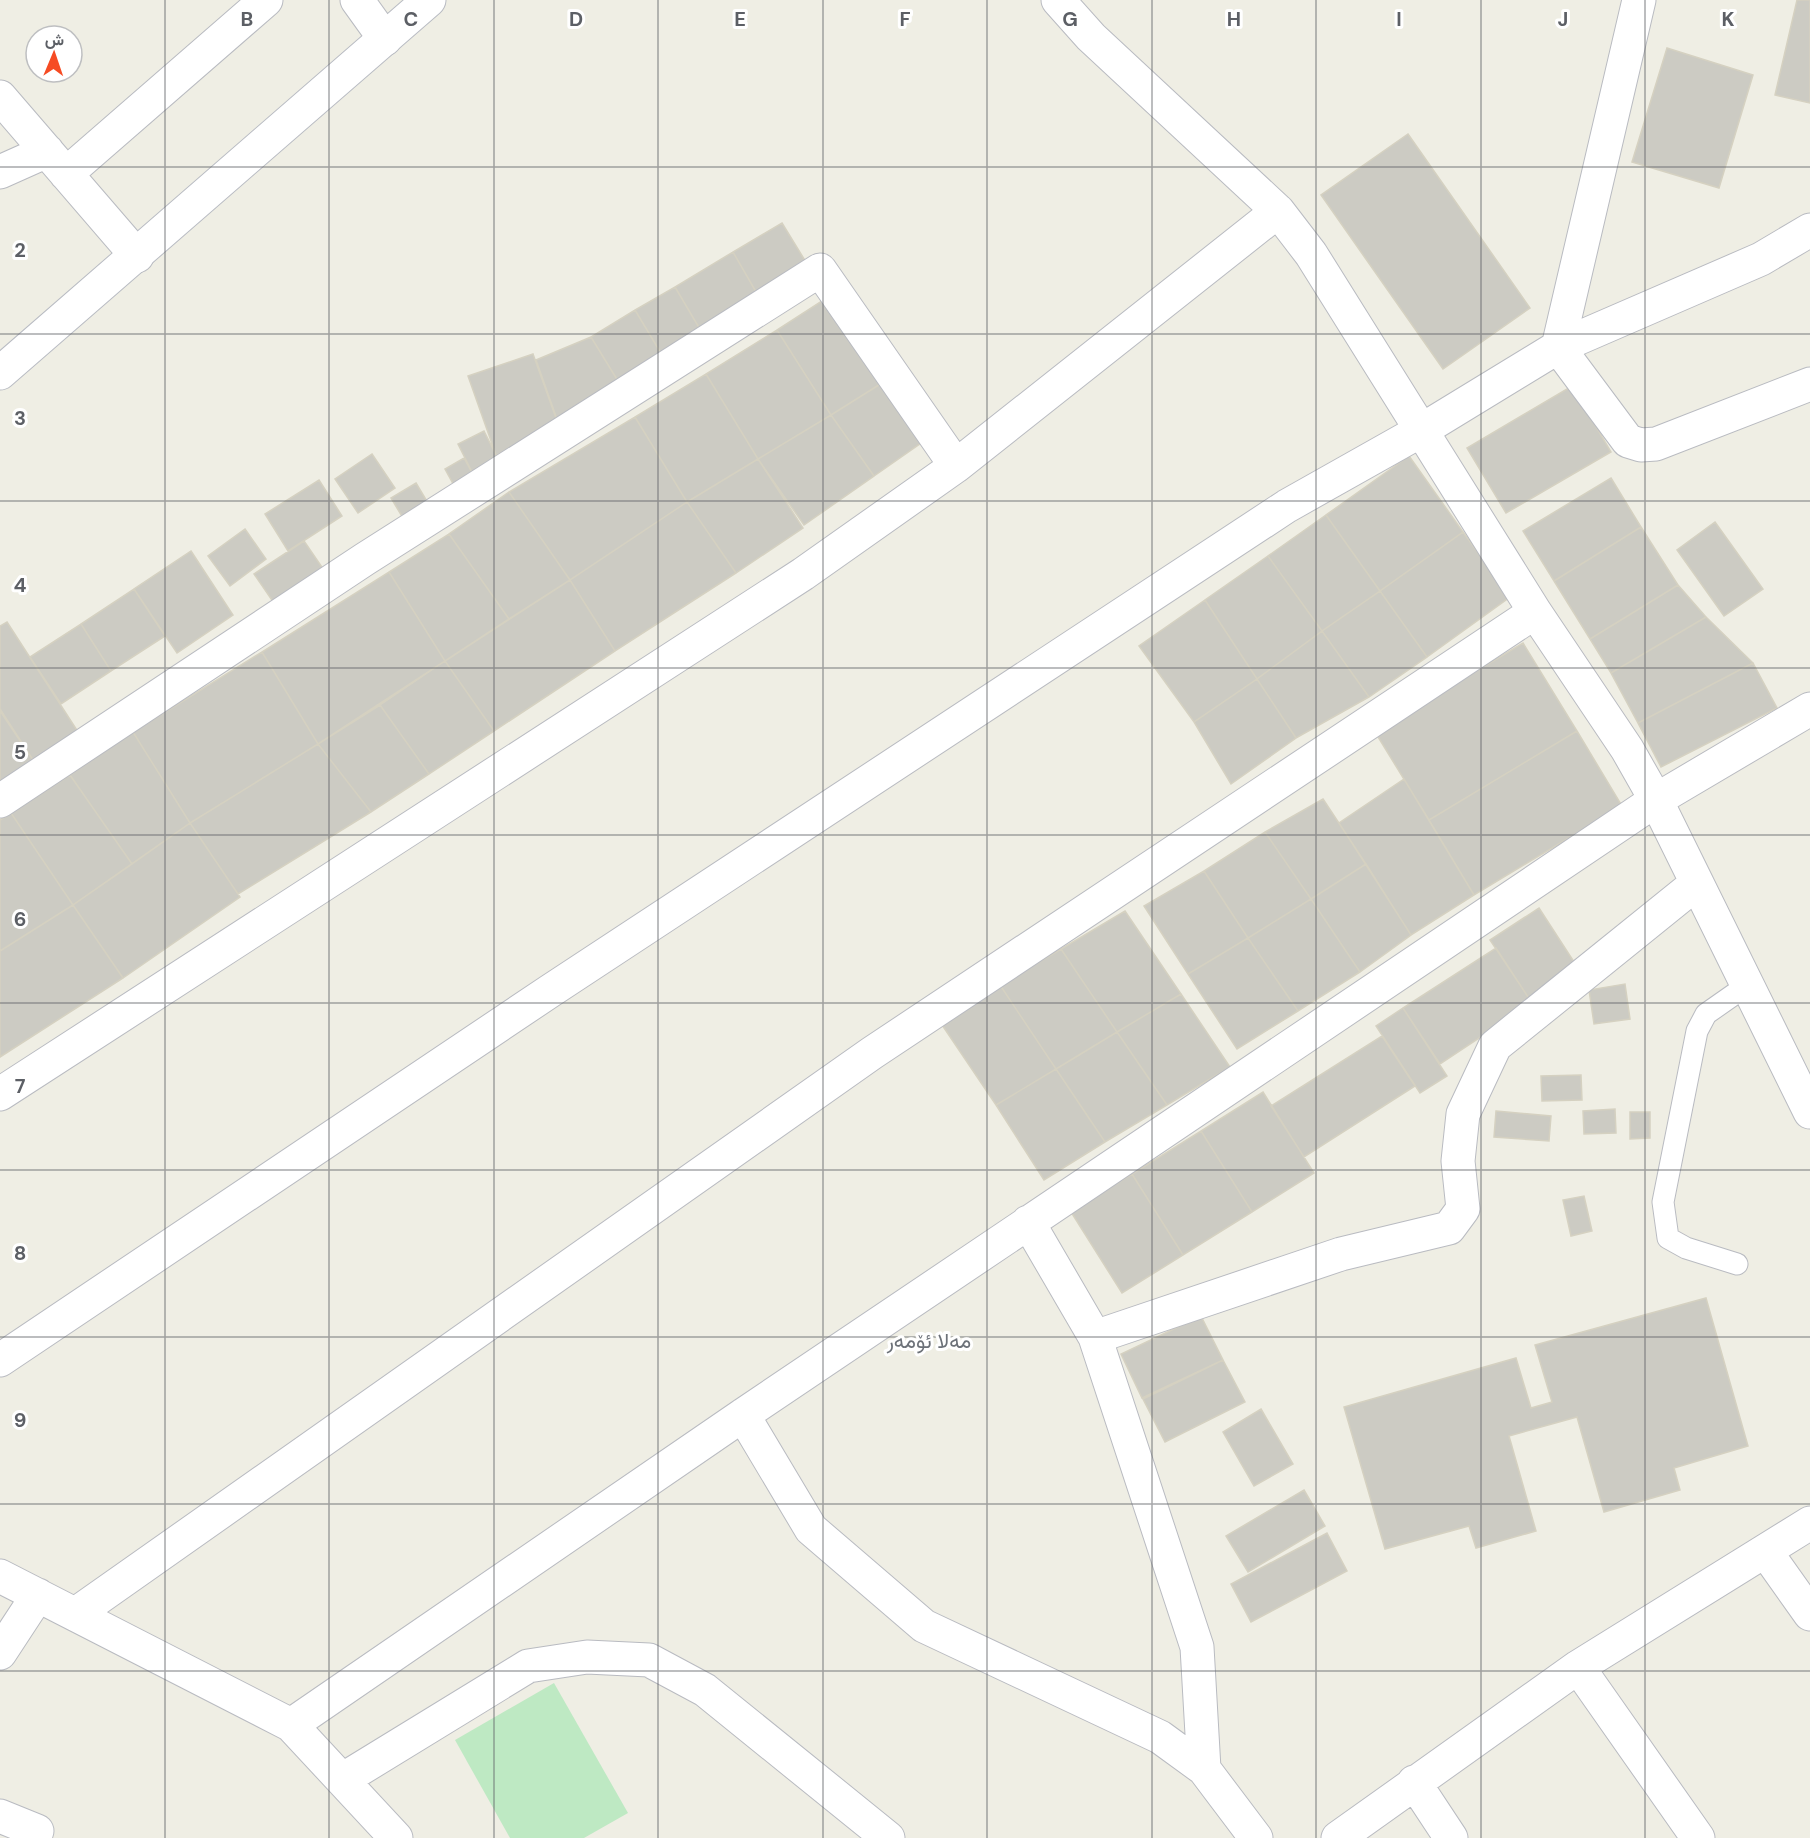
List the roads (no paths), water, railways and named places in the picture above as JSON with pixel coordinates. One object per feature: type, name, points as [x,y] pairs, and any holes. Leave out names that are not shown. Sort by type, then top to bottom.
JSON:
[{"type":"street","points":[[0,172],[57,162],[266,0]]},
{"type":"street","points":[[357,0],[385,39]]},
{"type":"street","points":[[0,374],[429,0]]},
{"type":"street","points":[[1058,0],[1091,38],[1278,211],[1311,254],[1535,612],[1626,749],[1656,800],[1810,1112]]},
{"type":"street","points":[[1639,0],[1558,347],[1628,441],[1641,445],[1656,444],[1810,384]]},
{"type":"street","points":[[0,97],[137,256]]},
{"type":"street","points":[[0,1094],[803,574],[956,466],[1278,211]]},
{"type":"street","points":[[0,1360],[550,991],[1102,630],[1287,506],[1422,430],[1558,347],[1761,259],[1810,230]]},
{"type":"street","points":[[0,801],[365,559],[820,270],[956,466]]},
{"type":"street","points":[[76,1613],[872,1053],[1535,612]]},
{"type":"street","points":[[291,1725],[743,1415],[1656,800],[1810,709]]},
{"type":"street","points":[[1095,1337],[1341,1254],[1449,1228],[1463,1209],[1458,1161],[1463,1114],[1495,1046],[1697,883]]},
{"type":"street","points":[[1028,1222],[1095,1337],[1197,1647],[1204,1769]]},
{"type":"street","points":[[743,1415],[811,1529],[924,1626],[1160,1737],[1204,1769],[1256,1838]]},
{"type":"street","points":[[1338,1838],[1578,1667],[1766,1552],[1810,1522]]},
{"type":"street","points":[[1766,1552],[1810,1614]]},
{"type":"street","points":[[0,1576],[291,1725],[396,1838]]},
{"type":"street","points":[[0,1653],[38,1595]]},
{"type":"street","points":[[342,1780],[528,1666],[587,1657],[649,1660],[705,1690],[888,1838]]},
{"type":"street","points":[[1578,1667],[1698,1838]]},
{"type":"street","points":[[1414,1782],[1451,1838]]},
{"type":"street","points":[[0,1816],[37,1831]]},
{"type":"lane","points":[[1737,1264],[1686,1248],[1668,1238],[1663,1202],[1697,1031],[1706,1014],[1746,986]]},
{"type":"district","name":"مەلا ئۆمەر","points":[[929,1341]]}]
